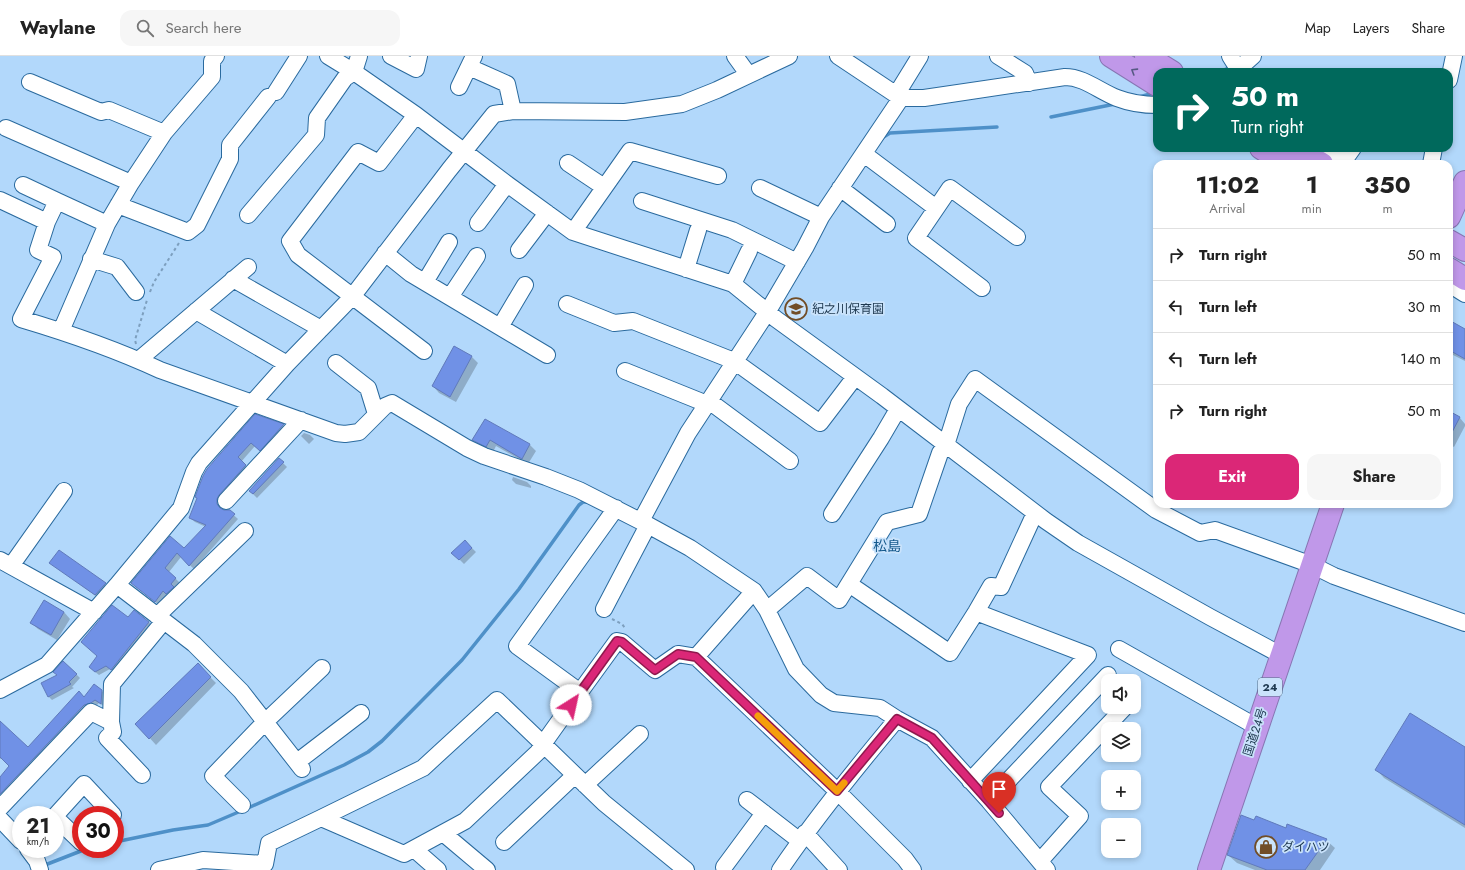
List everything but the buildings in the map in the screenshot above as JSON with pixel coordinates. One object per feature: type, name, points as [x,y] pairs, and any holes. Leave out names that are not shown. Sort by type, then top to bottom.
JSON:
[{"type":"highway","points":[[1111,56],[1153,82]]},
{"type":"highway","points":[[1146,56],[1166,68]]},
{"type":"highway","points":[[1266,152],[1280,160]]},
{"type":"highway","points":[[1302,152],[1315,160]]},
{"type":"highway","points":[[1453,208],[1465,182]]},
{"type":"highway","points":[[1453,243],[1465,250]]},
{"type":"highway","points":[[1453,264],[1465,272]]},
{"type":"highway","points":[[1453,272],[1465,279]]},
{"type":"highway","name":"国道24号","points":[[1209,870],[1332,508]]},
{"type":"street","points":[[61,331],[107,224],[131,183],[164,133],[212,77],[212,62],[216,56]]},
{"type":"street","points":[[118,205],[188,232],[197,225],[230,159],[230,146],[272,95],[299,56]]},
{"type":"street","points":[[328,56],[416,115],[573,232],[733,284],[776,319],[898,408],[1035,513],[1078,543],[1281,655]]},
{"type":"street","points":[[248,215],[316,135],[317,118],[345,78],[354,72],[359,56]]},
{"type":"street","points":[[391,56],[416,69],[419,56]]},
{"type":"street","points":[[735,56],[748,74]]},
{"type":"street","points":[[0,690],[47,665],[94,612],[181,508],[194,472],[199,463],[287,364],[352,297],[494,114],[513,111],[626,112],[682,104],[717,90],[748,74],[789,56]]},
{"type":"street","points":[[838,56],[899,97],[924,98],[1065,77],[1075,77],[1116,98],[1133,103],[1153,104]]},
{"type":"street","points":[[604,609],[688,433],[711,404],[738,364],[797,262],[821,217],[866,156],[920,56]]},
{"type":"street","points":[[998,56],[1024,73],[1029,83]]},
{"type":"street","points":[[1236,66],[1254,56]]},
{"type":"street","points":[[1452,68],[1454,56]]},
{"type":"street","points":[[459,87],[472,61],[507,84],[513,111]]},
{"type":"street","points":[[30,82],[102,112],[109,110],[164,133]]},
{"type":"street","points":[[416,115],[379,163],[358,152],[290,241],[298,255],[424,351]]},
{"type":"street","points":[[6,128],[131,183]]},
{"type":"street","points":[[573,232],[630,151],[718,176]]},
{"type":"street","points":[[1325,152],[1339,160]]},
{"type":"street","points":[[866,156],[936,208]]},
{"type":"street","points":[[568,163],[604,187]]},
{"type":"street","points":[[478,223],[507,184]]},
{"type":"street","points":[[23,185],[107,224]]},
{"type":"street","points":[[760,188],[821,217]]},
{"type":"street","points":[[982,288],[916,238],[936,208],[950,188],[1017,237]]},
{"type":"street","points":[[842,190],[887,224]]},
{"type":"street","points":[[0,200],[47,222]]},
{"type":"street","points":[[57,201],[47,222],[38,250],[53,257],[21,319],[61,331],[135,358],[160,370],[336,433],[345,434],[359,432],[385,406],[392,403],[467,448],[484,456],[579,490],[613,512],[644,523],[690,548],[754,591],[766,610],[796,669],[821,695],[834,703],[880,708],[932,738],[989,801],[1043,865],[1080,816],[1049,787],[1118,714]]},
{"type":"street","points":[[642,201],[732,230],[797,262]]},
{"type":"street","points":[[519,250],[547,213]]},
{"type":"street","points":[[686,268],[698,230]]},
{"type":"street","points":[[425,282],[449,242]]},
{"type":"street","points":[[733,284],[749,251]]},
{"type":"street","points":[[386,253],[411,274],[547,355]]},
{"type":"street","points":[[450,297],[477,256]]},
{"type":"street","points":[[91,259],[117,267],[136,292]]},
{"type":"street","points":[[142,356],[248,267]]},
{"type":"street","points":[[233,279],[321,329]]},
{"type":"street","points":[[500,327],[525,285]]},
{"type":"street","points":[[1453,286],[1465,294]]},
{"type":"street","points":[[567,304],[614,323],[633,321],[738,364],[820,423],[855,377]]},
{"type":"street","points":[[196,311],[287,364]]},
{"type":"street","points":[[336,363],[368,388],[376,414]]},
{"type":"street","points":[[625,371],[711,404],[790,461]]},
{"type":"street","points":[[766,610],[807,576],[839,600],[887,522],[919,514],[940,453],[946,445],[959,404],[975,379],[1153,508]]},
{"type":"street","points":[[832,514],[881,438],[898,408]]},
{"type":"street","points":[[226,501],[302,420]]},
{"type":"street","points":[[64,492],[5,563],[94,612]]},
{"type":"street","points":[[1153,508],[1200,533],[1216,530],[1312,564],[1334,576],[1465,623]]},
{"type":"street","points":[[580,692],[517,646],[613,512]]},
{"type":"street","points":[[849,584],[950,654],[991,586],[1001,587],[1035,513]]},
{"type":"street","points":[[142,775],[107,738],[113,732],[111,722],[112,684],[161,618],[244,531]]},
{"type":"street","points":[[117,585],[194,644],[241,691],[300,766],[361,713]]},
{"type":"street","points":[[696,657],[754,591]]},
{"type":"street","points":[[970,781],[1088,655],[976,612]]},
{"type":"street","points":[[321,818],[404,854],[466,822],[538,752],[617,641],[622,642],[655,670],[678,654],[696,657],[837,791],[905,859],[913,870]]},
{"type":"street","points":[[1119,650],[1257,727]]},
{"type":"street","points":[[242,805],[213,776],[265,722],[322,668]]},
{"type":"street","points":[[989,801],[1101,682]]},
{"type":"street","points":[[159,870],[203,865],[265,864],[269,843],[423,768],[497,700],[604,803],[684,869]]},
{"type":"street","points":[[0,808],[90,712],[111,722]]},
{"type":"street","points":[[780,870],[802,837],[837,791],[897,719]]},
{"type":"street","points":[[504,842],[580,780],[640,734]]},
{"type":"street","points":[[64,806],[84,784],[105,806]]},
{"type":"street","points":[[747,800],[764,813],[802,837],[839,870]]},
{"type":"street","points":[[724,867],[764,813]]},
{"type":"street","points":[[0,819],[12,832]]},
{"type":"street","points":[[64,825],[72,833]]},
{"type":"street","points":[[443,833],[487,870]]},
{"type":"street","points":[[414,849],[438,870]]},
{"type":"street","points":[[34,858],[40,870]]},
{"type":"path","points":[[142,356],[137,349],[135,340],[147,300],[154,282],[175,247],[188,232]]},
{"type":"path","points":[[604,609],[602,612],[605,616],[626,627],[617,641]]},
{"type":"waterway","points":[[1139,97],[1153,93]]},
{"type":"waterway","points":[[1051,117],[1115,104]]},
{"type":"waterway","points":[[882,138],[890,133],[997,127]]},
{"type":"waterway","points":[[124,840],[173,830],[208,825],[344,765],[368,752],[382,741],[462,660],[519,589],[579,505],[583,502],[588,502]]},
{"type":"waterway","points":[[46,867],[45,865],[72,854]]},
{"type":"slow traffic","points":[[758,716],[837,791],[844,783]]},
{"type":"place","name":"紀之川保育園","points":[[796,309]]},
{"type":"place","name":"ダイハツ","points":[[1266,847]]},
{"type":"district","name":"松島","points":[[887,546]]},
{"type":"route","points":[[571,705],[617,641],[622,642],[655,670],[678,654],[696,657],[837,791],[897,719],[932,738],[999,813]]}]
